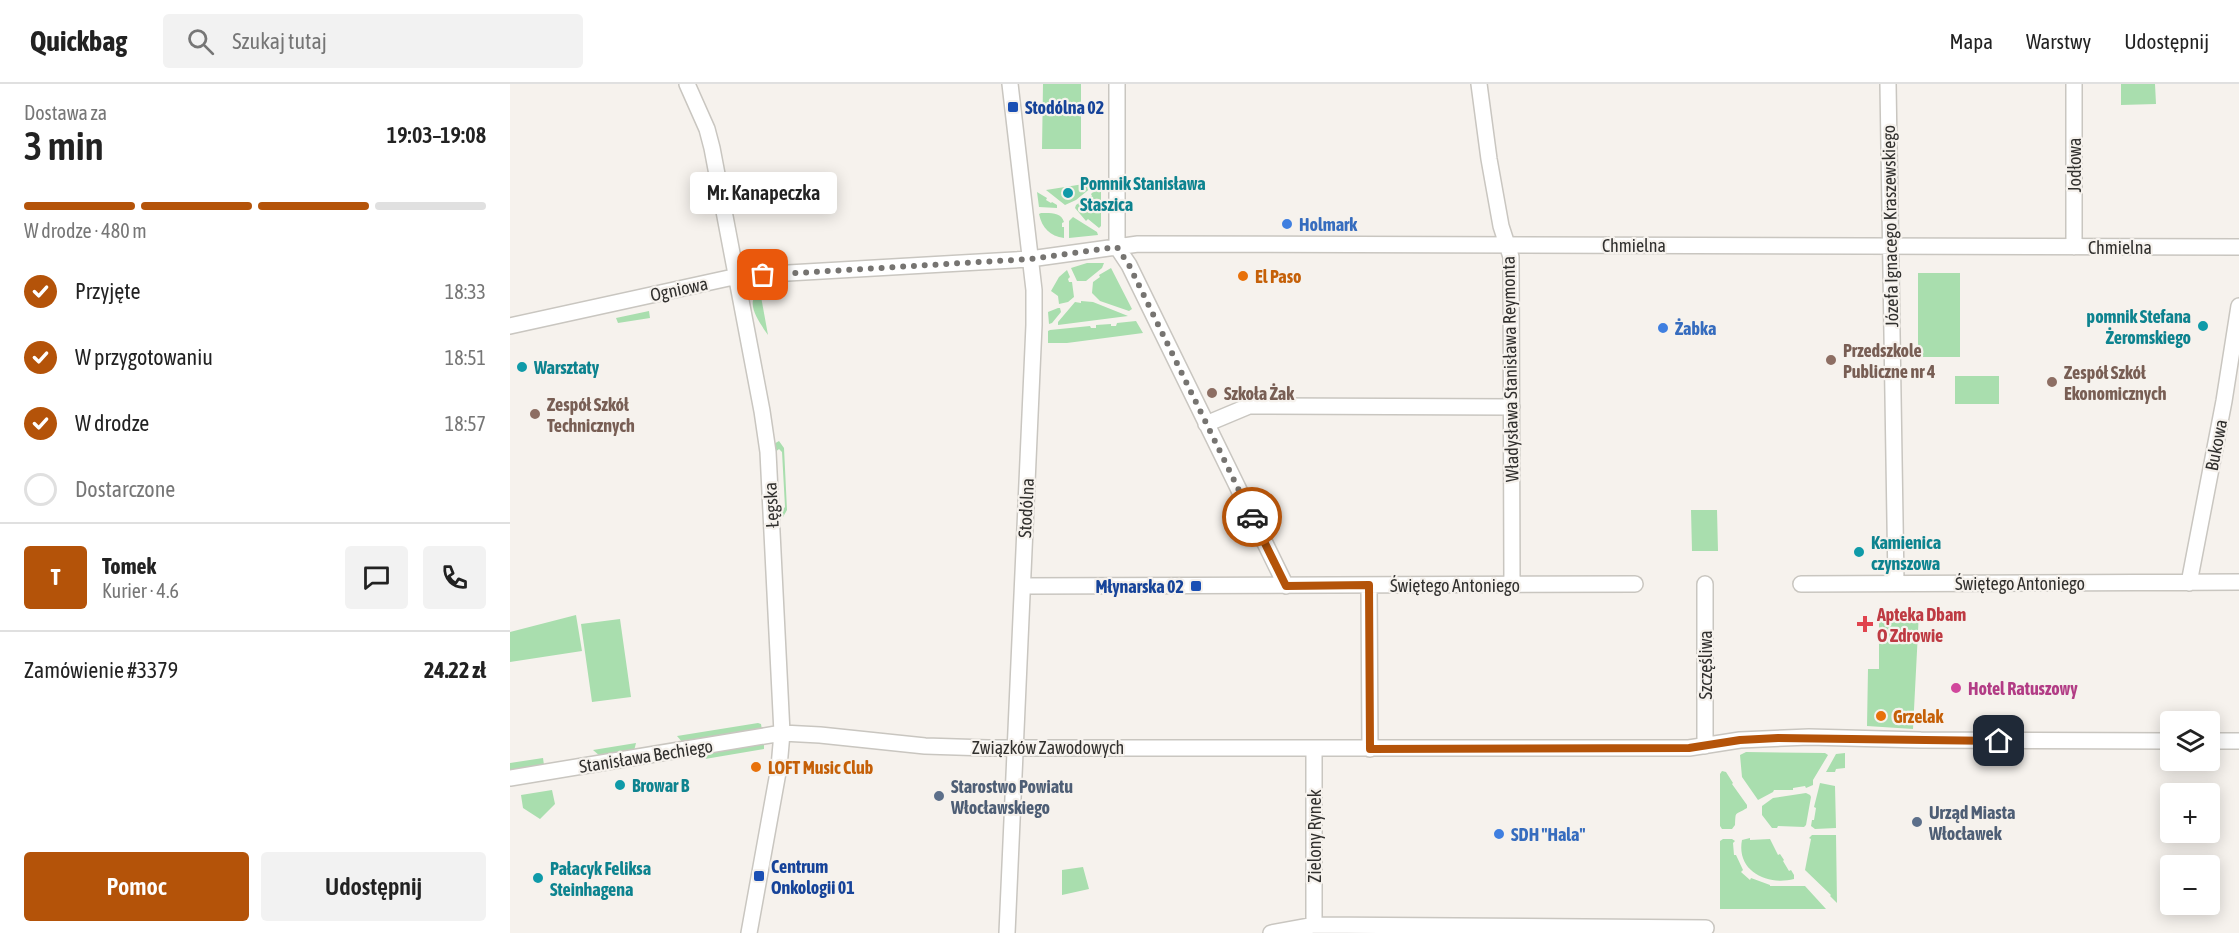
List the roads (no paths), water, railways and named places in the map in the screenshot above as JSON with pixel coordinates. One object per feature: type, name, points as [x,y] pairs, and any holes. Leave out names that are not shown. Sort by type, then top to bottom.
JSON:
[{"type":"street","name":"Łęgska","points":[[687,84],[707,129],[712,148],[738,276],[768,452],[782,733],[779,767],[749,933]]},
{"type":"street","name":"Stodólna","points":[[1007,933],[1034,326],[1034,290],[1010,84]]},
{"type":"street","points":[[1117,84],[1117,247],[1129,265],[1286,586]]},
{"type":"street","name":"Władysława Stanisława Reymonta","points":[[1479,84],[1501,226],[1511,257],[1512,585]]},
{"type":"street","name":"Józefa Ignacego Kraszewskiego","points":[[1888,84],[1896,583]]},
{"type":"street","name":"Jodłowa","points":[[2074,84],[2074,247]]},
{"type":"street","name":"Chmielna","points":[[1030,259],[1138,244],[2239,247]]},
{"type":"street","name":"Ogniowa","points":[[510,326],[738,276],[1030,259]]},
{"type":"street","name":"Bukowa","points":[[2189,582],[2224,401],[2239,306]]},
{"type":"street","points":[[1206,424],[1249,406],[1512,406]]},
{"type":"street","name":"Świętego Antoniego","points":[[1801,584],[2239,582]]},
{"type":"street","name":"Świętego Antoniego","points":[[1023,586],[1635,584]]},
{"type":"street","name":"Szczęśliwa","points":[[1704,584],[1705,746]]},
{"type":"street","points":[[1369,585],[1370,749]]},
{"type":"street","name":"Związków Zawodowych","points":[[782,733],[925,746],[1314,748]]},
{"type":"street","name":"Stanisława Bechiego","points":[[510,778],[782,733]]},
{"type":"street","points":[[1314,748],[1689,748],[1740,740],[1809,737],[2160,741]]},
{"type":"street","points":[[2220,741],[2239,741]]},
{"type":"street","name":"Zielony Rynek","points":[[1314,748],[1314,924]]},
{"type":"street","points":[[1270,933],[1314,924],[1404,929],[1706,928]]},
{"type":"place","name":"Stodólna 02","points":[[1013,107]]},
{"type":"place","name":"Pomnik Stanisława Staszica","points":[[1068,193]]},
{"type":"place","name":"Holmark","points":[[1287,224]]},
{"type":"place","name":"Mr. Kanapeczka","points":[[763,275]]},
{"type":"place","name":"El Paso","points":[[1243,276]]},
{"type":"place","name":"pomnik Stefana Żeromskiego","points":[[2203,326]]},
{"type":"place","name":"Żabka","points":[[1663,328]]},
{"type":"place","name":"Przedszkole Publiczne nr 4","points":[[1831,360]]},
{"type":"place","name":"Warsztaty","points":[[522,367]]},
{"type":"place","name":"Zespół Szkół Ekonomicznych","points":[[2052,382]]},
{"type":"place","name":"Szkoła Żak","points":[[1212,393]]},
{"type":"place","name":"Zespół Szkół Technicznych","points":[[535,414]]},
{"type":"place","name":"Kamienica czynszowa","points":[[1859,552]]},
{"type":"place","name":"Młynarska 02","points":[[1196,586]]},
{"type":"place","name":"Apteka Dbam O Zdrowie","points":[[1865,624]]},
{"type":"place","name":"Hotel Ratuszowy","points":[[1956,688]]},
{"type":"place","name":"Grzelak","points":[[1881,716]]},
{"type":"place","name":"LOFT Music Club","points":[[756,767]]},
{"type":"place","name":"Browar B","points":[[620,785]]},
{"type":"place","name":"Starostwo Powiatu Włocławskiego","points":[[939,796]]},
{"type":"place","name":"Urząd Miasta Włocławek","points":[[1917,822]]},
{"type":"place","name":"SDH \"Hala\"","points":[[1499,834]]},
{"type":"place","name":"Centrum Onkologii 01","points":[[759,876]]},
{"type":"place","name":"Pałacyk Feliksa Steinhagena","points":[[538,878]]}]
